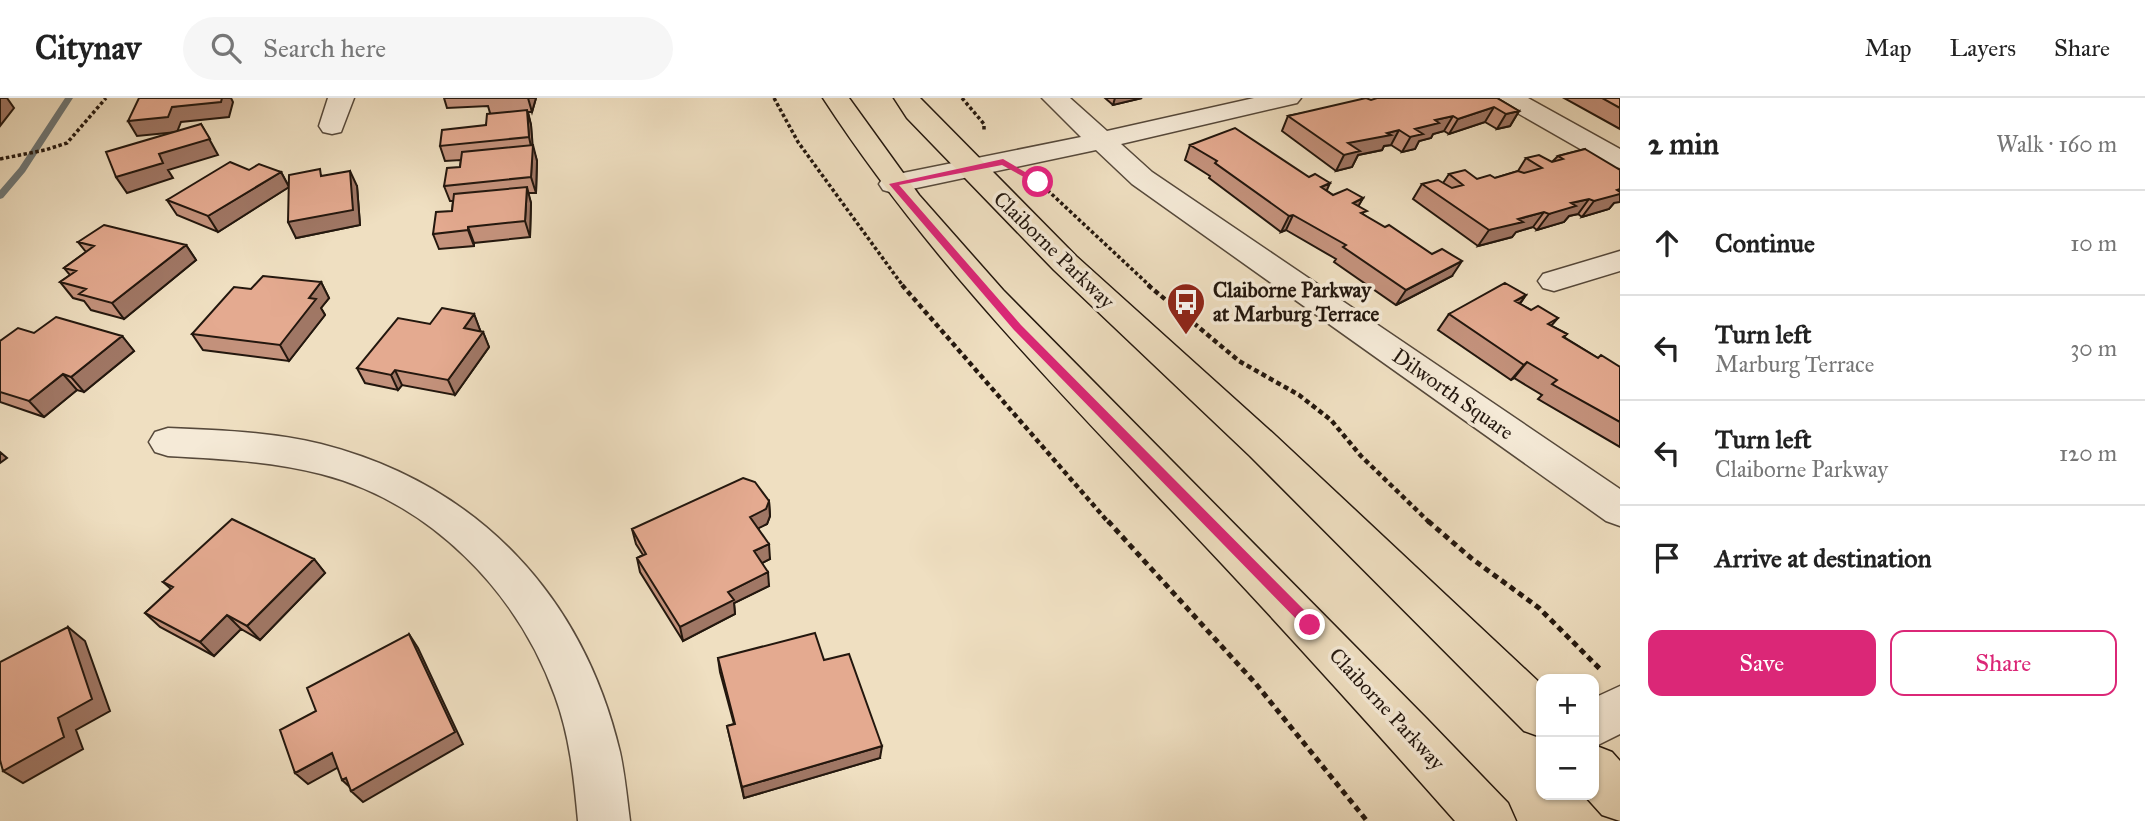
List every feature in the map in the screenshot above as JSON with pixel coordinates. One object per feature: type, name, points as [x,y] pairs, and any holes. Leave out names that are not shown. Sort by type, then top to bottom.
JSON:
[{"type":"main road","name":"Claiborne Parkway","points":[[836,98],[893,184],[1017,327],[1310,625],[1490,821]]},
{"type":"main road","name":"Claiborne Parkway","points":[[907,98],[916,112],[987,165],[1065,263],[1263,446],[1536,710]]},
{"type":"main road","points":[[1599,774],[1620,797]]},
{"type":"street","points":[[332,126],[341,98]]},
{"type":"street","name":"Dilworth Square","points":[[1055,98],[1142,178],[1620,510]]},
{"type":"street","points":[[893,184],[1288,98]]},
{"type":"street","points":[[1508,98],[1620,160]]},
{"type":"street","points":[[1554,281],[1620,261]]},
{"type":"street","points":[[168,442],[282,451],[340,464],[401,488],[457,522],[506,566],[543,616],[569,668],[594,748],[604,821]]},
{"type":"street","points":[[1599,717],[1615,694]]},
{"type":"path","points":[[0,159],[15,153],[61,146],[74,136],[106,98]]},
{"type":"path","points":[[774,98],[798,142],[926,315],[1159,580],[1256,684],[1367,821]]},
{"type":"path","points":[[962,98],[984,124],[987,165],[1038,182],[1059,199],[1104,246],[1207,336],[1263,377],[1299,395],[1331,420],[1360,456],[1418,513],[1471,558],[1539,608],[1615,694]]},
{"type":"building","points":[[139,98],[222,98],[221,102],[172,107],[168,117],[128,121]]},
{"type":"building","points":[[1366,98],[1497,98],[1519,111],[1506,114],[1494,107],[1458,119],[1453,116],[1435,120],[1439,123],[1415,129],[1423,134],[1410,137],[1399,130],[1387,133],[1391,135],[1348,143],[1360,151],[1344,155],[1288,116]]},
{"type":"building","points":[[1602,98],[1620,98],[1620,108]]},
{"type":"building","points":[[527,110],[529,137],[440,146],[442,130],[486,125],[487,114]]},
{"type":"building","points":[[201,124],[210,139],[159,154],[163,163],[116,177],[106,152]]},
{"type":"building","points":[[1235,128],[1309,177],[1315,174],[1330,183],[1321,187],[1333,195],[1347,189],[1363,198],[1353,203],[1367,211],[1361,213],[1385,227],[1389,225],[1432,254],[1442,249],[1462,261],[1406,290],[1343,247],[1346,245],[1293,215],[1289,216],[1215,163],[1217,161],[1190,145]]},
{"type":"building","points":[[533,145],[531,177],[444,186],[447,168],[460,167],[462,152]]},
{"type":"building","points":[[1585,149],[1620,170],[1620,189],[1617,190],[1620,194],[1594,201],[1589,199],[1571,203],[1576,206],[1518,219],[1523,222],[1489,230],[1422,184],[1438,180],[1452,188],[1463,185],[1449,174],[1465,170],[1477,179],[1490,175],[1495,178],[1518,171],[1524,173],[1542,168],[1526,158],[1539,155],[1552,162],[1563,159],[1558,156]]},
{"type":"building","points":[[230,162],[249,170],[259,164],[281,172],[208,216],[167,200]]},
{"type":"building","points":[[320,169],[321,176],[350,171],[353,210],[288,222],[289,175]]},
{"type":"building","points":[[527,187],[525,221],[433,234],[436,212],[452,211],[454,194]]},
{"type":"building","points":[[104,225],[186,245],[112,303],[79,294],[86,289],[60,282],[76,271],[64,268],[94,246],[78,242]]},
{"type":"building","points":[[263,276],[321,282],[309,298],[316,299],[280,345],[192,334],[234,287],[251,289]]},
{"type":"building","points":[[1505,283],[1526,295],[1515,301],[1531,310],[1538,306],[1558,318],[1548,324],[1567,334],[1563,337],[1598,358],[1601,355],[1620,367],[1620,422],[1552,384],[1557,380],[1527,362],[1524,365],[1449,314]]},
{"type":"building","points":[[442,308],[474,314],[464,328],[483,332],[448,380],[395,370],[391,375],[357,368],[398,318],[430,324]]},
{"type":"building","points":[[56,317],[122,336],[71,377],[63,374],[29,401],[0,392],[0,341],[18,328],[34,333]]},
{"type":"building","points":[[743,478],[755,482],[769,501],[766,509],[750,517],[769,544],[754,551],[768,572],[728,592],[734,600],[680,627],[637,558],[646,554],[632,529]]},
{"type":"building","points":[[232,519],[314,559],[247,626],[227,615],[200,642],[145,613],[173,587],[163,582]]},
{"type":"building","points":[[68,627],[92,699],[58,718],[64,737],[3,771],[0,760],[0,662]]},
{"type":"building","points":[[815,633],[824,660],[849,654],[882,746],[742,787],[727,726],[735,724],[718,658]]},
{"type":"building","points":[[409,634],[455,732],[351,791],[346,778],[342,780],[332,753],[295,773],[280,730],[316,711],[307,688]]},
{"type":"waterway","points":[[0,196],[22,170],[69,98]]},
{"type":"place","name":"Claiborne Parkway at Marburg Terrace","points":[[1186,336]]},
{"type":"route","points":[[1038,182],[1003,162],[893,184],[1017,327],[1310,625]]}]
